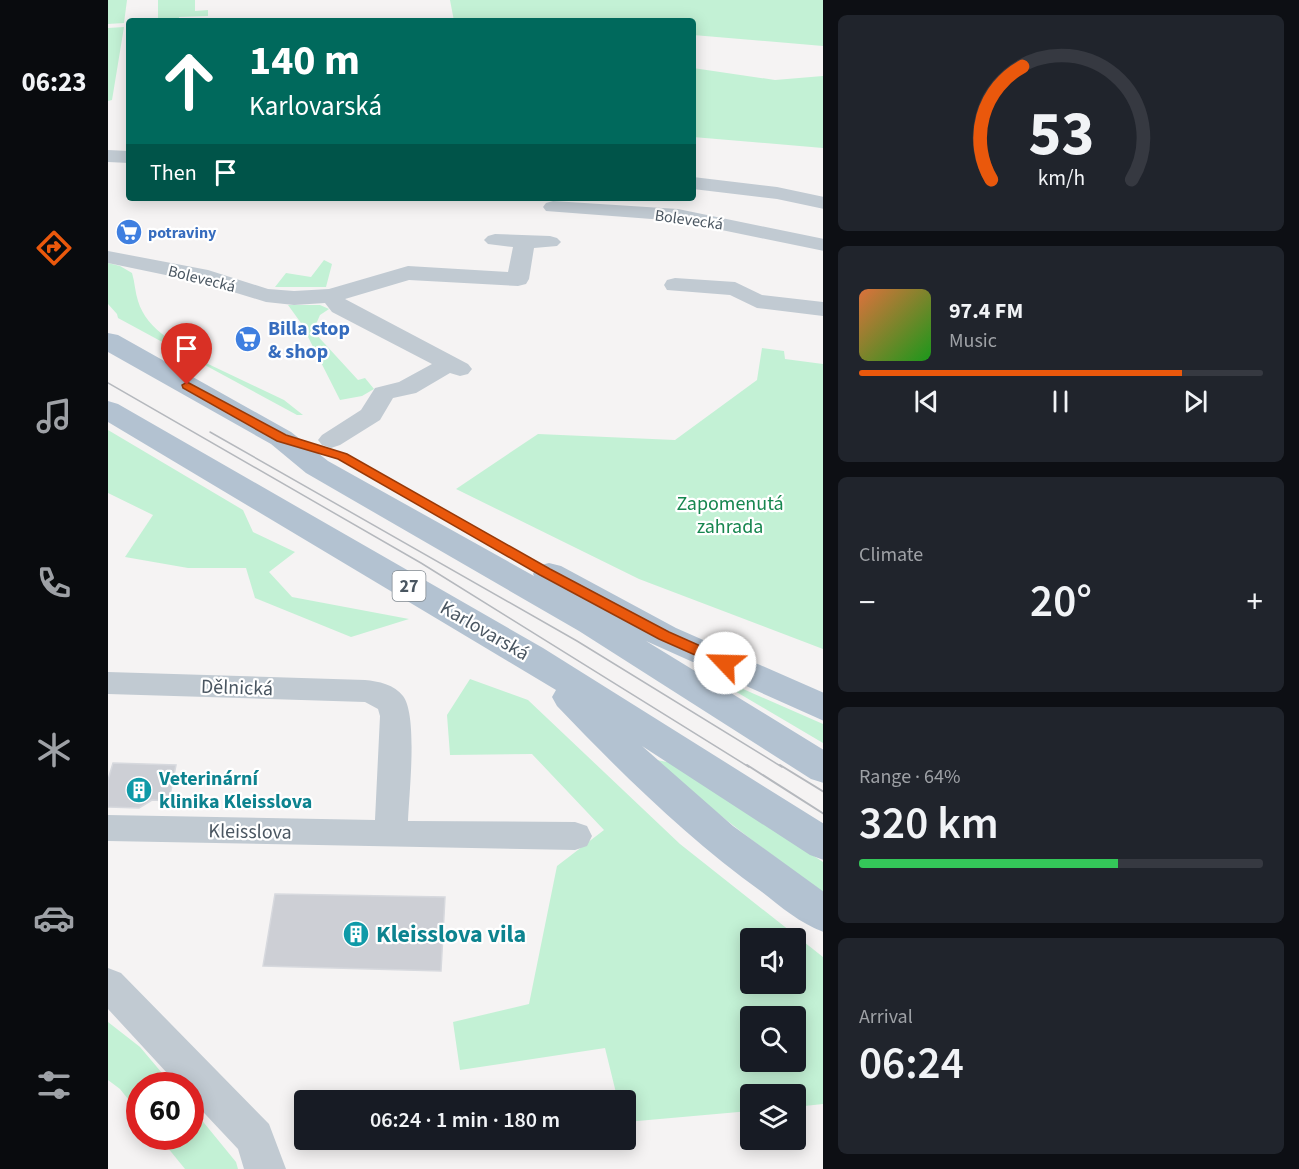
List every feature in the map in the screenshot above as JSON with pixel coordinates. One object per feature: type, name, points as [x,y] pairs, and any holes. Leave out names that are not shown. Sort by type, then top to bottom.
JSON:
[{"type":"main road","points":[[108,341],[281,438],[317,467],[591,623],[823,767]]},
{"type":"main road","name":"Karlovarská","points":[[108,410],[531,657],[823,843]]},
{"type":"main road","points":[[281,438],[342,456],[545,572],[664,636],[823,708]]},
{"type":"main road","points":[[531,657],[614,743],[674,798],[743,856],[823,914]]},
{"type":"street","points":[[108,156],[126,157]]},
{"type":"street","points":[[696,183],[777,193],[823,203]]},
{"type":"street","name":"Bolevecká","points":[[554,207],[678,215],[823,245]]},
{"type":"street","points":[[495,240],[550,242]]},
{"type":"street","name":"Bolevecká","points":[[108,257],[208,277],[266,295],[294,298],[331,296],[408,273],[518,279],[525,241]]},
{"type":"street","points":[[675,285],[735,289],[757,301],[823,309]]},
{"type":"street","points":[[331,296],[340,307],[455,367],[407,388],[384,393],[371,415],[331,440]]},
{"type":"street","name":"Dělnická","points":[[108,683],[365,691],[384,696],[395,709],[391,834]]},
{"type":"street","name":"Kleisslova","points":[[108,828],[575,836]]},
{"type":"street","points":[[108,984],[255,1138],[265,1169]]},
{"type":"green space","points":[[108,0],[127,0],[124,23],[108,24]]},
{"type":"green space","points":[[158,0],[195,0],[195,11],[208,10],[208,16],[158,18]]},
{"type":"green space","points":[[450,0],[823,0],[823,46],[696,35],[696,18],[453,18]]},
{"type":"green space","points":[[124,27],[112,100],[108,101],[108,28]]},
{"type":"green space","points":[[696,68],[775,80],[823,76],[823,148],[696,137]]},
{"type":"green space","points":[[324,260],[332,264],[326,287],[275,287],[286,273],[311,277]]},
{"type":"green space","points":[[108,263],[120,266],[132,273],[142,312],[157,329],[205,360],[204,362],[284,400],[303,415],[297,415],[118,318],[108,304]]},
{"type":"green space","points":[[288,305],[320,305],[329,309],[320,315],[313,331],[358,380],[365,378],[374,389],[362,396],[340,400],[301,323]]},
{"type":"green space","name":"Zapomenutá zahrada","points":[[762,348],[784,351],[785,359],[823,364],[823,649],[639,579],[456,489],[538,434],[675,440],[757,380]]},
{"type":"green space","points":[[108,430],[243,510],[253,532],[295,552],[269,572],[292,597],[409,619],[351,637],[255,598],[246,568],[188,568],[125,557],[153,515],[108,493]]},
{"type":"green space","points":[[470,679],[528,700],[680,844],[786,928],[740,928],[740,994],[806,994],[806,944],[823,957],[823,1104],[806,1106],[806,1084],[740,1084],[740,1112],[636,1121],[636,1090],[615,1090],[605,1048],[460,1070],[453,1022],[529,1004],[557,866],[604,830],[532,754],[450,755],[447,715]]},
{"type":"green space","points":[[734,685],[823,724],[823,743],[728,687]]},
{"type":"green space","points":[[657,760],[672,763],[823,862],[823,892],[717,812]]},
{"type":"green space","points":[[108,1022],[140,1047],[161,1072],[126,1072],[126,1097],[108,1080]]},
{"type":"green space","points":[[204,1123],[236,1162],[238,1169],[185,1169],[170,1150],[204,1150]]},
{"type":"building","name":"Veterinární klinika Kleisslova","points":[[113,763],[176,765],[169,801],[152,800],[139,808],[108,807],[108,780]]},
{"type":"building","name":"Kleisslova vila","points":[[275,894],[445,897],[441,971],[263,966]]},
{"type":"tram line","points":[[108,383],[421,563],[749,767]]},
{"type":"tram line","points":[[210,432],[577,641],[782,767]]},
{"type":"tram line","points":[[747,765],[823,813]]},
{"type":"tram line","points":[[780,765],[823,791]]},
{"type":"place","name":"potraviny","points":[[129,232]]},
{"type":"place","name":"Billa stop & shop","points":[[248,339]]},
{"type":"place","name":"Veterinární klinika Kleisslova","points":[[139,790]]},
{"type":"place","name":"Kleisslova vila","points":[[356,934]]},
{"type":"route","points":[[187,385],[281,438],[342,456],[545,572],[664,636],[725,663]]}]
